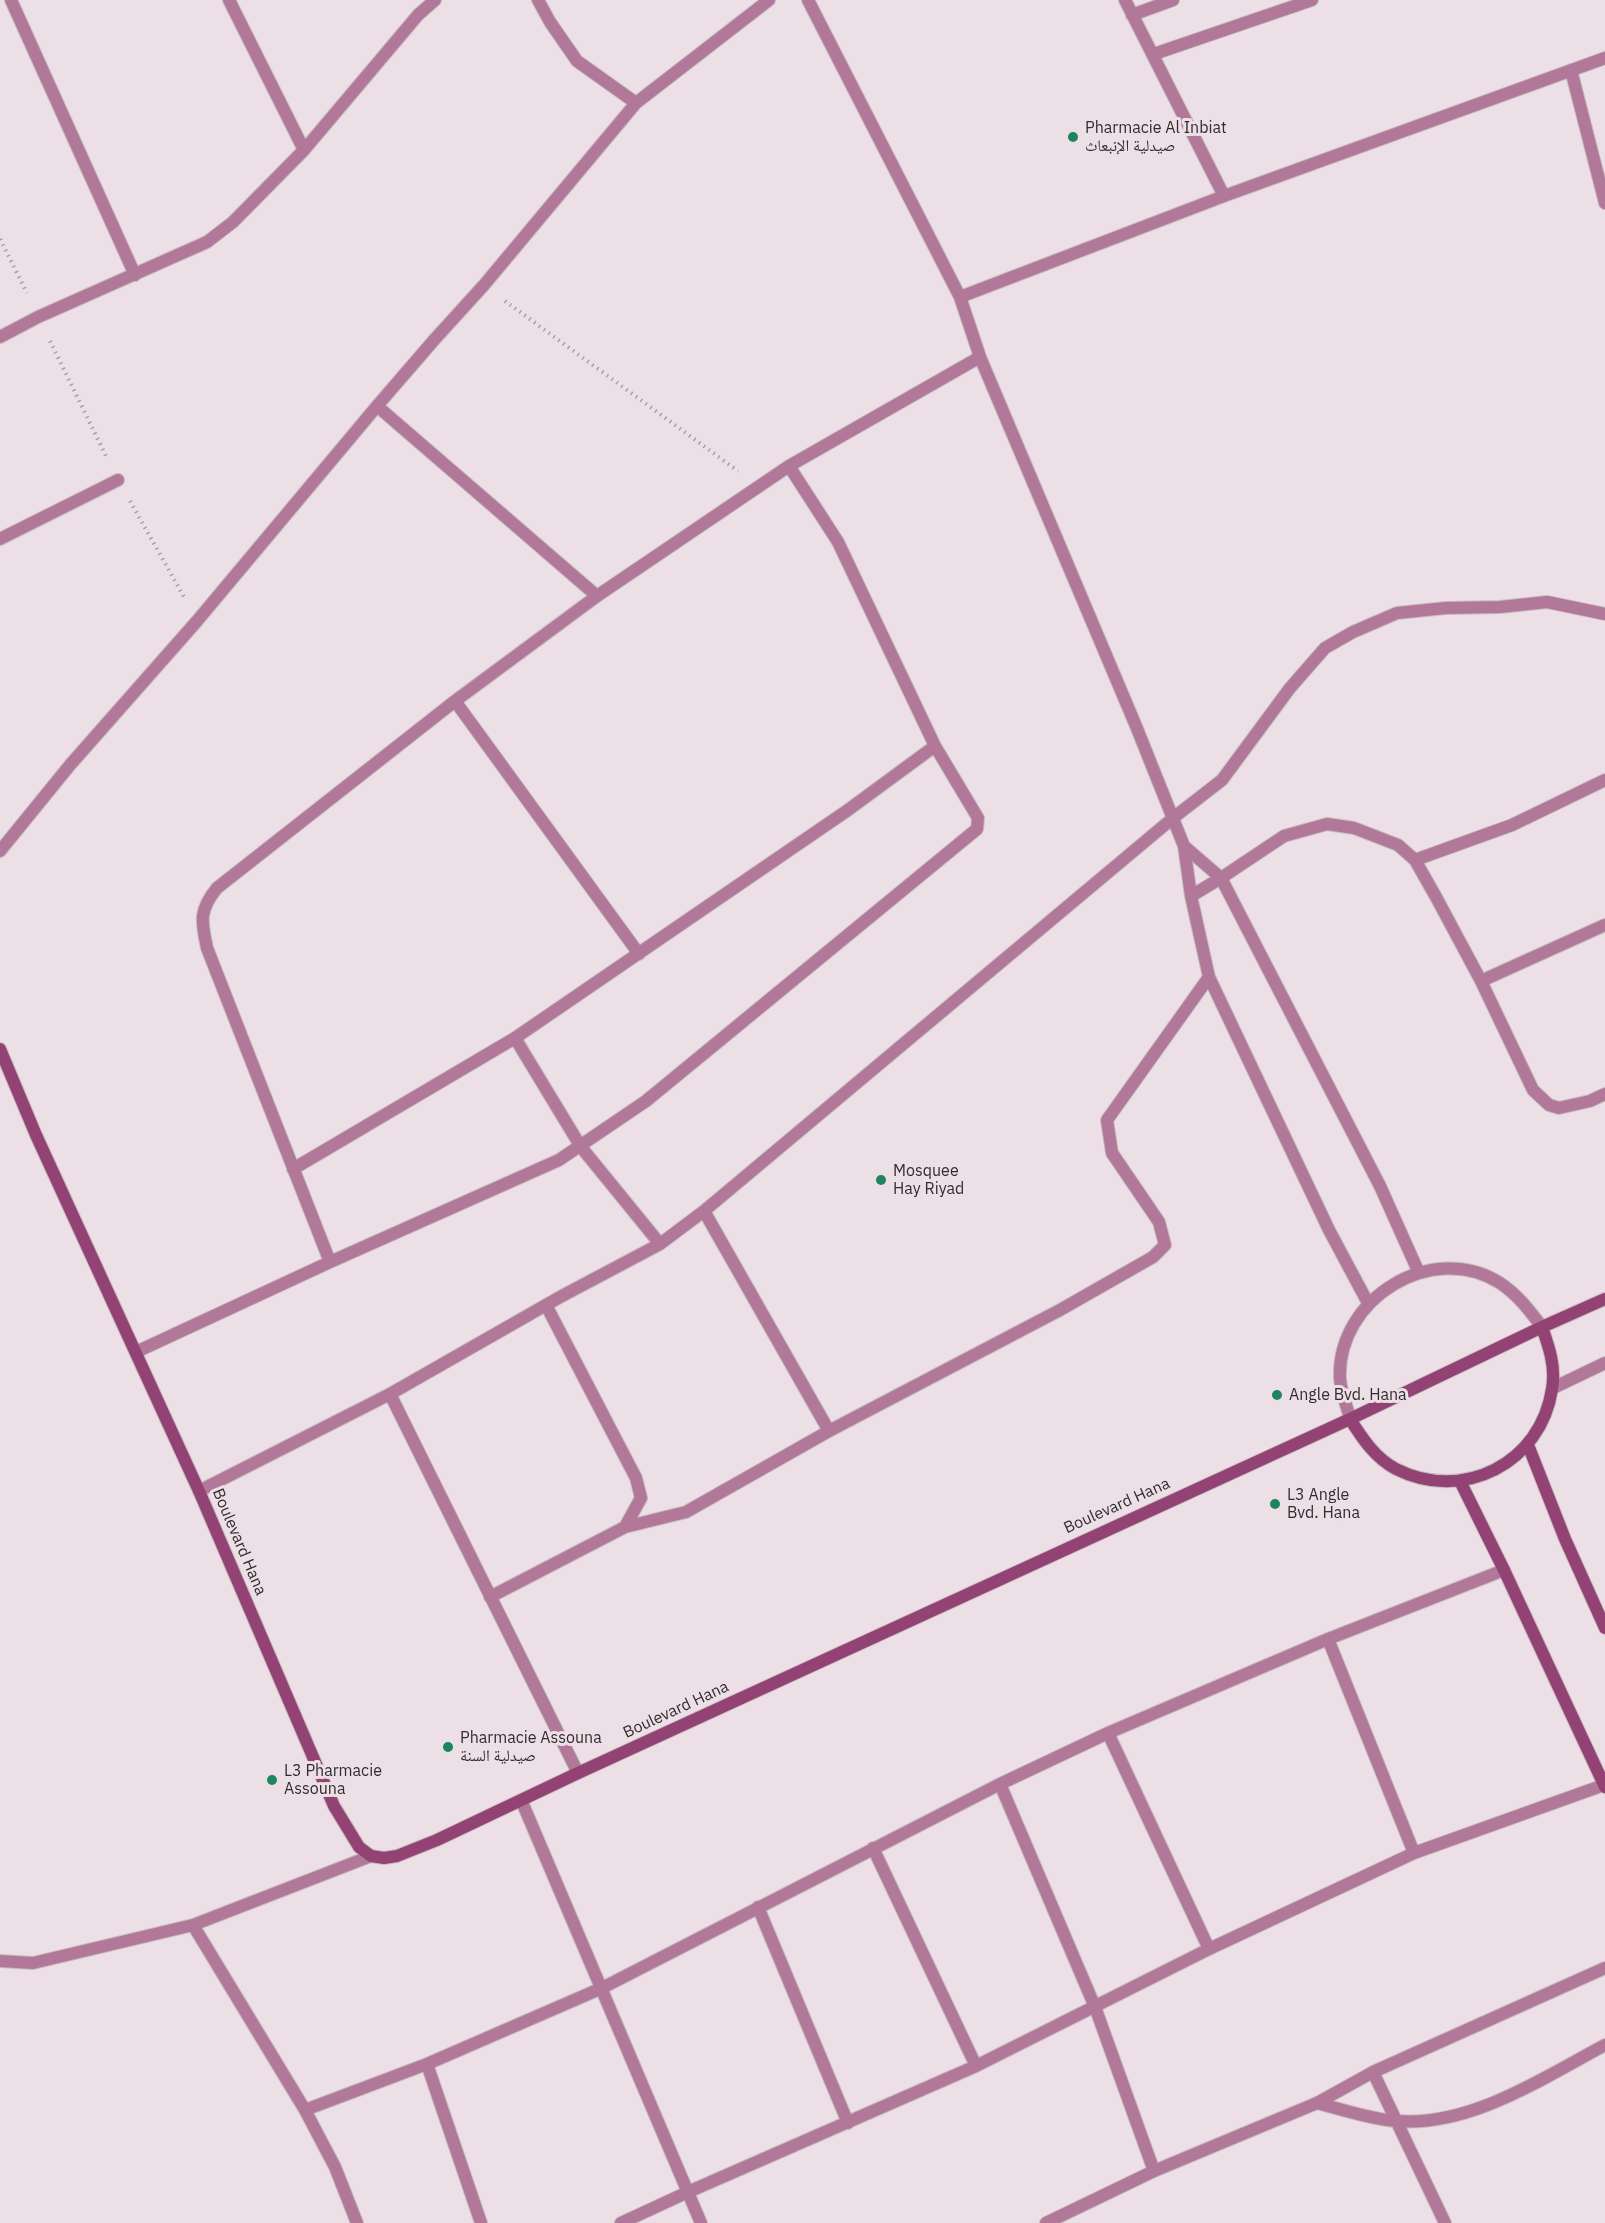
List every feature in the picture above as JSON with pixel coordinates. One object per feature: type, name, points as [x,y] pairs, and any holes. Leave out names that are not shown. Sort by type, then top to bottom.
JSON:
[{"type":"street","points":[[11,0],[135,275]]},
{"type":"street","points":[[229,0],[304,150]]},
{"type":"street","points":[[0,337],[38,317],[207,242],[233,222],[304,150],[418,15],[435,0]]},
{"type":"street","points":[[538,0],[577,61],[636,103]]},
{"type":"street","points":[[0,851],[70,765],[197,621],[636,103],[769,0]]},
{"type":"street","points":[[808,0],[960,297],[980,357],[1184,846],[1191,896],[1209,977],[1329,1230],[1368,1303]]},
{"type":"street","points":[[1125,0],[1224,196]]},
{"type":"street","points":[[1132,15],[1173,0]]},
{"type":"street","points":[[1154,54],[1312,0]]},
{"type":"street","points":[[960,297],[1224,196],[1605,58]]},
{"type":"street","points":[[1571,70],[1605,203]]},
{"type":"street","points":[[330,1262],[207,948],[202,914],[211,896],[218,888],[455,701],[597,596],[789,466],[980,357]]},
{"type":"street","points":[[377,406],[597,596]]},
{"type":"street","points":[[136,1352],[559,1160],[581,1147],[646,1101],[977,830],[978,818],[935,746],[838,542],[789,466]]},
{"type":"street","points":[[0,539],[118,480]]},
{"type":"street","points":[[199,1491],[390,1394],[546,1305],[660,1244],[704,1211],[1173,818],[1222,780],[1290,688],[1325,648],[1353,632],[1397,614],[1446,608],[1500,607],[1547,602],[1605,614]]},
{"type":"street","points":[[455,701],[639,954]]},
{"type":"street","points":[[293,1169],[515,1038],[848,810],[935,746]]},
{"type":"street","points":[[1415,860],[1512,825],[1605,780]]},
{"type":"street","points":[[1191,896],[1284,836],[1327,824],[1354,828],[1398,845],[1415,860],[1481,981],[1533,1090],[1549,1105],[1559,1107],[1590,1101],[1605,1094]]},
{"type":"street","points":[[1184,846],[1221,878],[1380,1186],[1419,1273]]},
{"type":"street","points":[[1481,981],[1605,925]]},
{"type":"street","points":[[490,1597],[625,1527],[686,1512],[829,1431],[1060,1310],[1153,1257],[1165,1245],[1159,1222],[1112,1153],[1107,1120],[1209,977]]},
{"type":"street","points":[[515,1038],[581,1147],[660,1244]]},
{"type":"street","name":"Boulevard Hana","points":[[0,1049],[36,1135],[199,1491],[333,1806],[355,1841],[371,1857],[397,1856],[438,1840],[522,1802],[578,1773],[1350,1419],[1605,1299]]},
{"type":"street","points":[[704,1211],[829,1431]]},
{"type":"street","points":[[1440,1269],[1470,1272],[1499,1282],[1523,1302],[1542,1327],[1552,1356],[1553,1388],[1545,1418],[1528,1445],[1509,1462],[1486,1474],[1460,1481],[1426,1480],[1395,1469],[1369,1447],[1350,1419],[1340,1380],[1347,1339],[1368,1303],[1389,1286],[1419,1273],[1440,1269]]},
{"type":"street","points":[[546,1305],[636,1479],[641,1498],[625,1527]]},
{"type":"street","points":[[1553,1388],[1605,1363]]},
{"type":"street","points":[[390,1394],[578,1773]]},
{"type":"street","points":[[1528,1445],[1565,1539],[1602,1612],[1605,1628]]},
{"type":"street","points":[[621,2223],[976,2066],[1209,1949],[1414,1853],[1605,1786],[1460,1481]]},
{"type":"street","points":[[305,2110],[427,2064],[602,1988],[873,1848],[1108,1733],[1328,1639],[1504,1570]]},
{"type":"street","points":[[1328,1639],[1414,1853]]},
{"type":"street","points":[[1108,1733],[1209,1949]]},
{"type":"street","points":[[1000,1784],[1095,2007],[1154,2171]]},
{"type":"street","points":[[522,1802],[701,2223]]},
{"type":"street","points":[[873,1848],[976,2066]]},
{"type":"street","points":[[0,1961],[33,1963],[193,1925],[371,1857]]},
{"type":"street","points":[[758,1907],[848,2123]]},
{"type":"street","points":[[193,1925],[305,2110],[335,2168],[357,2223]]},
{"type":"street","points":[[1046,2223],[1154,2171],[1317,2103],[1373,2072],[1605,1968]]},
{"type":"street","points":[[1317,2103],[1397,2121],[1438,2120],[1489,2105],[1605,2045]]},
{"type":"street","points":[[427,2064],[481,2223]]},
{"type":"street","points":[[1373,2072],[1445,2223]]},
{"type":"path","points":[[0,239],[38,317]]},
{"type":"path","points":[[484,285],[758,486]]},
{"type":"place","name":"Pharmacie Al Inbiat صيدلية الإنبعاث","points":[[1073,137]]},
{"type":"place","name":"Mosquee Hay Riyad","points":[[881,1180]]},
{"type":"place","name":"Angle Bvd. Hana","points":[[1277,1395]]},
{"type":"place","name":"L3 Angle Bvd. Hana","points":[[1275,1504]]},
{"type":"place","name":"Pharmacie Assouna صيدلية السنة","points":[[448,1747]]},
{"type":"place","name":"L3 Pharmacie Assouna","points":[[272,1780]]}]
